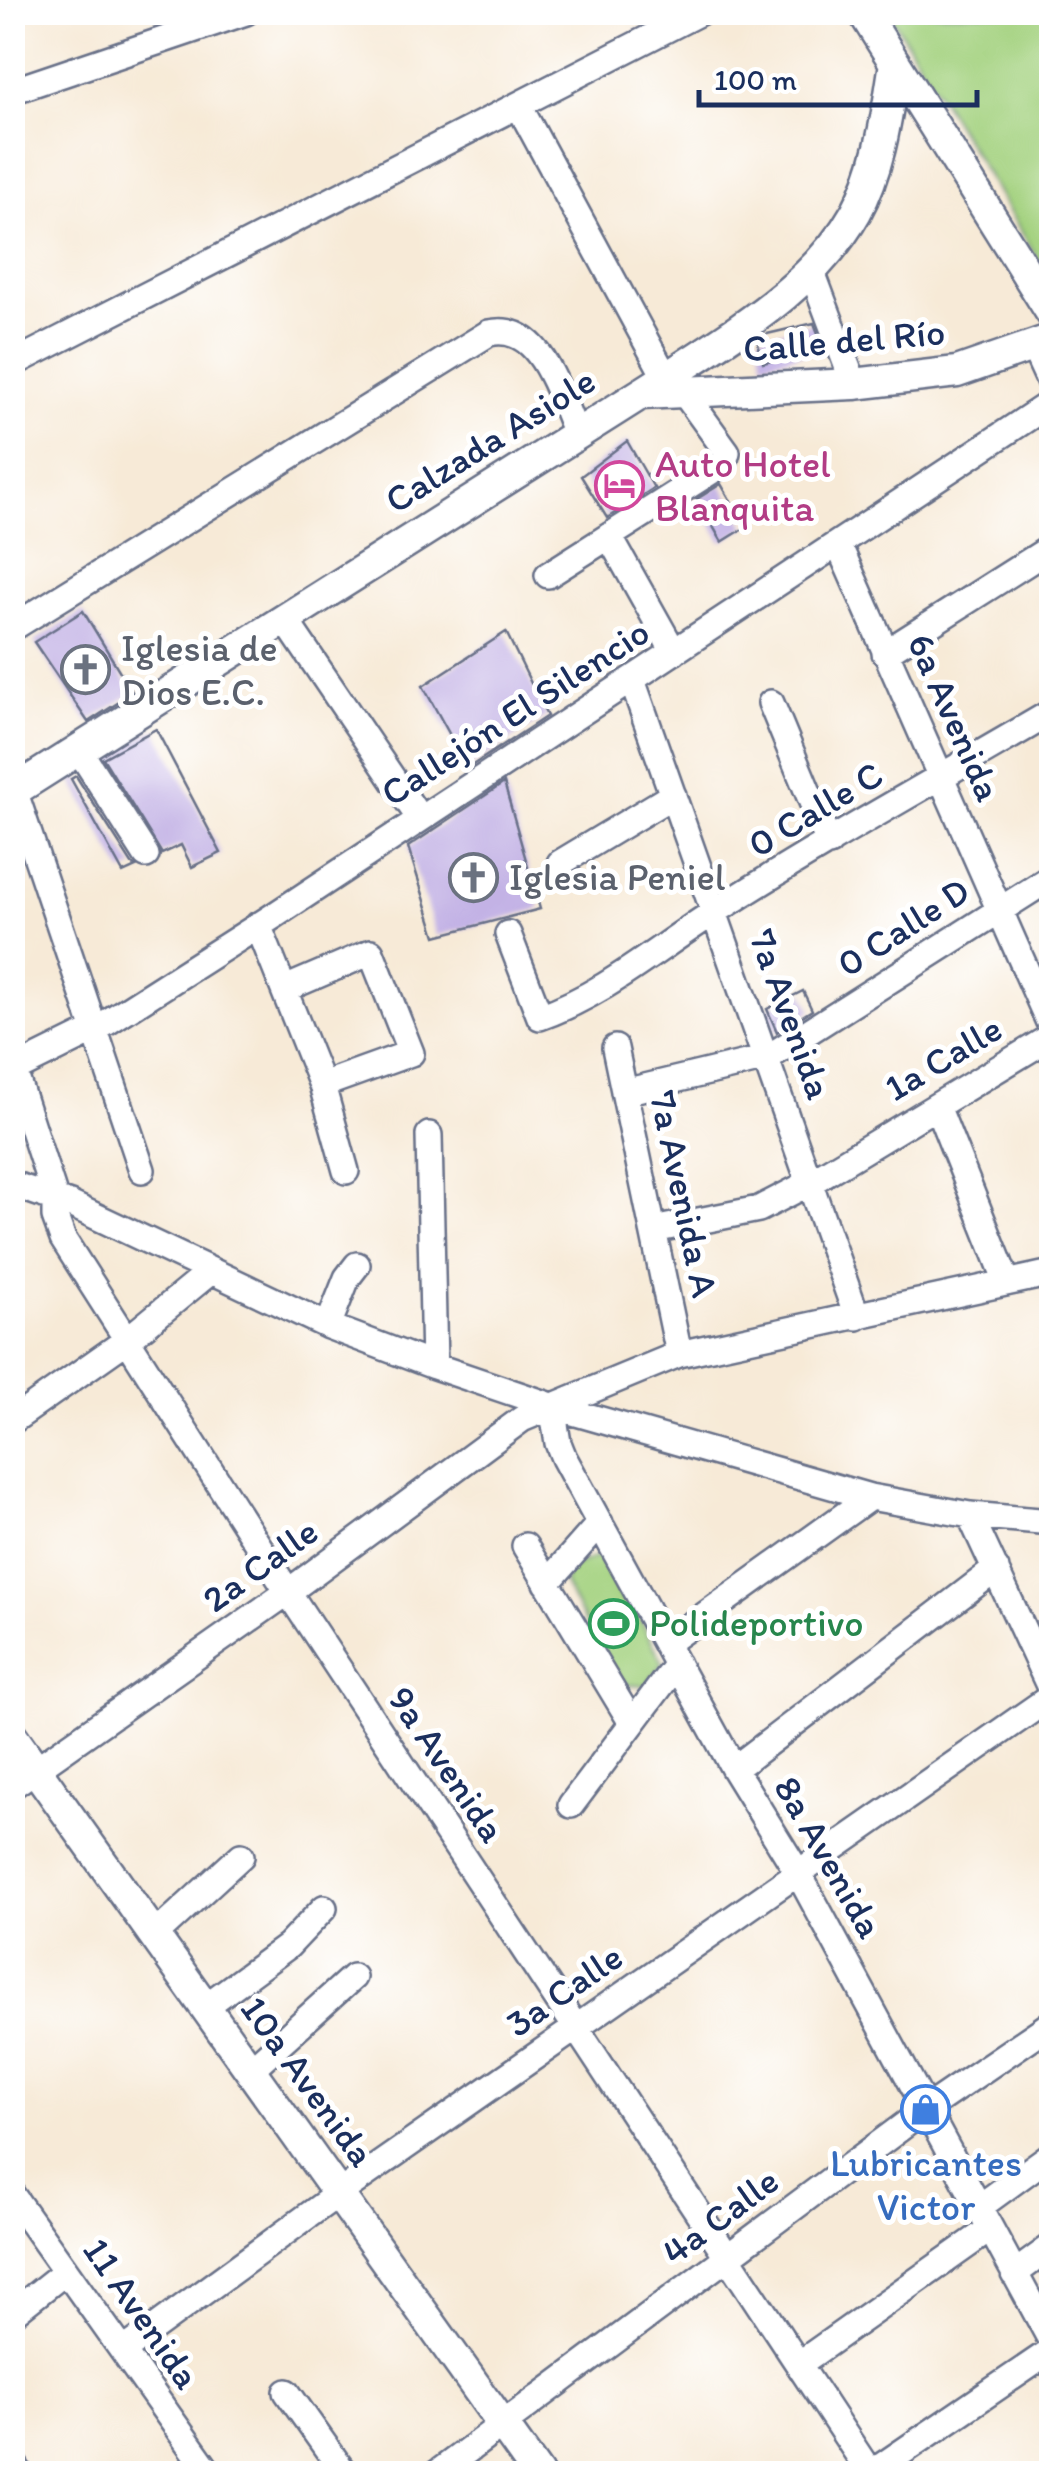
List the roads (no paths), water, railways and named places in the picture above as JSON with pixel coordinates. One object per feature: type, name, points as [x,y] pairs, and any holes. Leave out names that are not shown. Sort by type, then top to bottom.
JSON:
[{"type":"main road","points":[[862,12],[1052,314]]},
{"type":"main road","name":"Calzada Asiole","points":[[13,789],[639,394],[675,386],[812,272],[857,210],[881,139],[895,62]]},
{"type":"main road","points":[[1044,342],[1052,381]]},
{"type":"main road","name":"Calle del Río","points":[[675,386],[854,384],[957,372],[1044,342]]},
{"type":"main road","name":"10a Avenida","points":[[12,1736],[24,1777],[155,1934],[538,2474]]},
{"type":"street","points":[[12,91],[246,12]]},
{"type":"street","points":[[12,364],[700,12]]},
{"type":"street","points":[[519,106],[675,386],[727,452],[724,463],[548,575]]},
{"type":"street","points":[[812,272],[854,384]]},
{"type":"street","points":[[12,628],[489,333],[507,331],[532,342],[576,433]]},
{"type":"street","name":"Callejón El Silencio","points":[[13,1071],[95,1030],[1052,402]]},
{"type":"street","points":[[609,536],[674,652]]},
{"type":"street","name":"6a Avenida","points":[[838,546],[1052,1033]]},
{"type":"street","points":[[885,654],[1052,547]]},
{"type":"street","points":[[284,618],[420,819]]},
{"type":"street","name":"7a Avenida","points":[[632,680],[857,1318]]},
{"type":"street","points":[[771,703],[829,844]]},
{"type":"street","name":"0 Calle C","points":[[508,934],[540,1017],[585,1000],[714,911],[1052,712]]},
{"type":"street","points":[[79,750],[146,855]]},
{"type":"street","points":[[13,789],[142,1170]]},
{"type":"street","points":[[560,863],[673,795]]},
{"type":"street","name":"0 Calle D","points":[[624,1092],[767,1058],[1052,877]]},
{"type":"street","points":[[258,925],[322,1085],[346,1171]]},
{"type":"street","points":[[285,989],[371,952],[411,1053],[322,1085]]},
{"type":"street","name":"1a Calle","points":[[653,1230],[759,1209],[938,1106],[1052,1033]]},
{"type":"street","name":"7a Avenida A","points":[[615,1048],[679,1354]]},
{"type":"street","name":"9a Avenida","points":[[13,1071],[55,1198],[55,1217],[63,1239],[288,1592],[871,2473]]},
{"type":"street","points":[[938,1106],[1008,1282]]},
{"type":"street","points":[[429,1135],[434,1366]]},
{"type":"street","points":[[12,1184],[55,1198],[328,1326],[552,1406],[870,1497],[970,1515],[1052,1522]]},
{"type":"street","points":[[328,1326],[357,1265]]},
{"type":"street","points":[[12,1421],[127,1340],[211,1271]]},
{"type":"street","name":"2a Calle","points":[[24,1777],[288,1592],[522,1419],[679,1354],[857,1318],[1052,1272]]},
{"type":"street","name":"8a Avenida","points":[[552,1406],[558,1444],[600,1523],[734,1769],[797,1871],[1052,2342]]},
{"type":"street","points":[[571,1805],[632,1723],[671,1653],[870,1497]]},
{"type":"street","points":[[970,1515],[1052,1694]]},
{"type":"street","points":[[547,1583],[600,1523]]},
{"type":"street","points":[[525,1546],[632,1723]]},
{"type":"street","points":[[734,1769],[996,1569]]},
{"type":"street","name":"3a Calle","points":[[123,2351],[340,2193],[1052,1694]]},
{"type":"street","points":[[155,1934],[241,1856]]},
{"type":"street","points":[[206,2006],[288,1946],[324,1908]]},
{"type":"street","points":[[251,2069],[352,1977]]},
{"type":"street","name":"4a Calle","points":[[436,2474],[926,2109],[1052,2023]]},
{"type":"street","points":[[799,2364],[984,2218],[1052,2154]]},
{"type":"street","name":"11 Avenida","points":[[12,2195],[210,2474]]},
{"type":"street","points":[[1014,2274],[1052,2246]]},
{"type":"street","points":[[12,2314],[66,2271]]},
{"type":"street","points":[[871,2473],[1052,2350]]},
{"type":"street","points":[[287,2392],[344,2474]]},
{"type":"street","points":[[12,2461],[20,2474]]},
{"type":"place","name":"Auto Hotel Blanquita","points":[[620,486]]},
{"type":"place","name":"Iglesia de Dios E.C.","points":[[86,670]]},
{"type":"place","name":"Iglesia Peniel","points":[[474,877]]},
{"type":"place","name":"Polideportivo","points":[[614,1623]]},
{"type":"place","name":"Lubricantes Victor","points":[[926,2109]]}]
